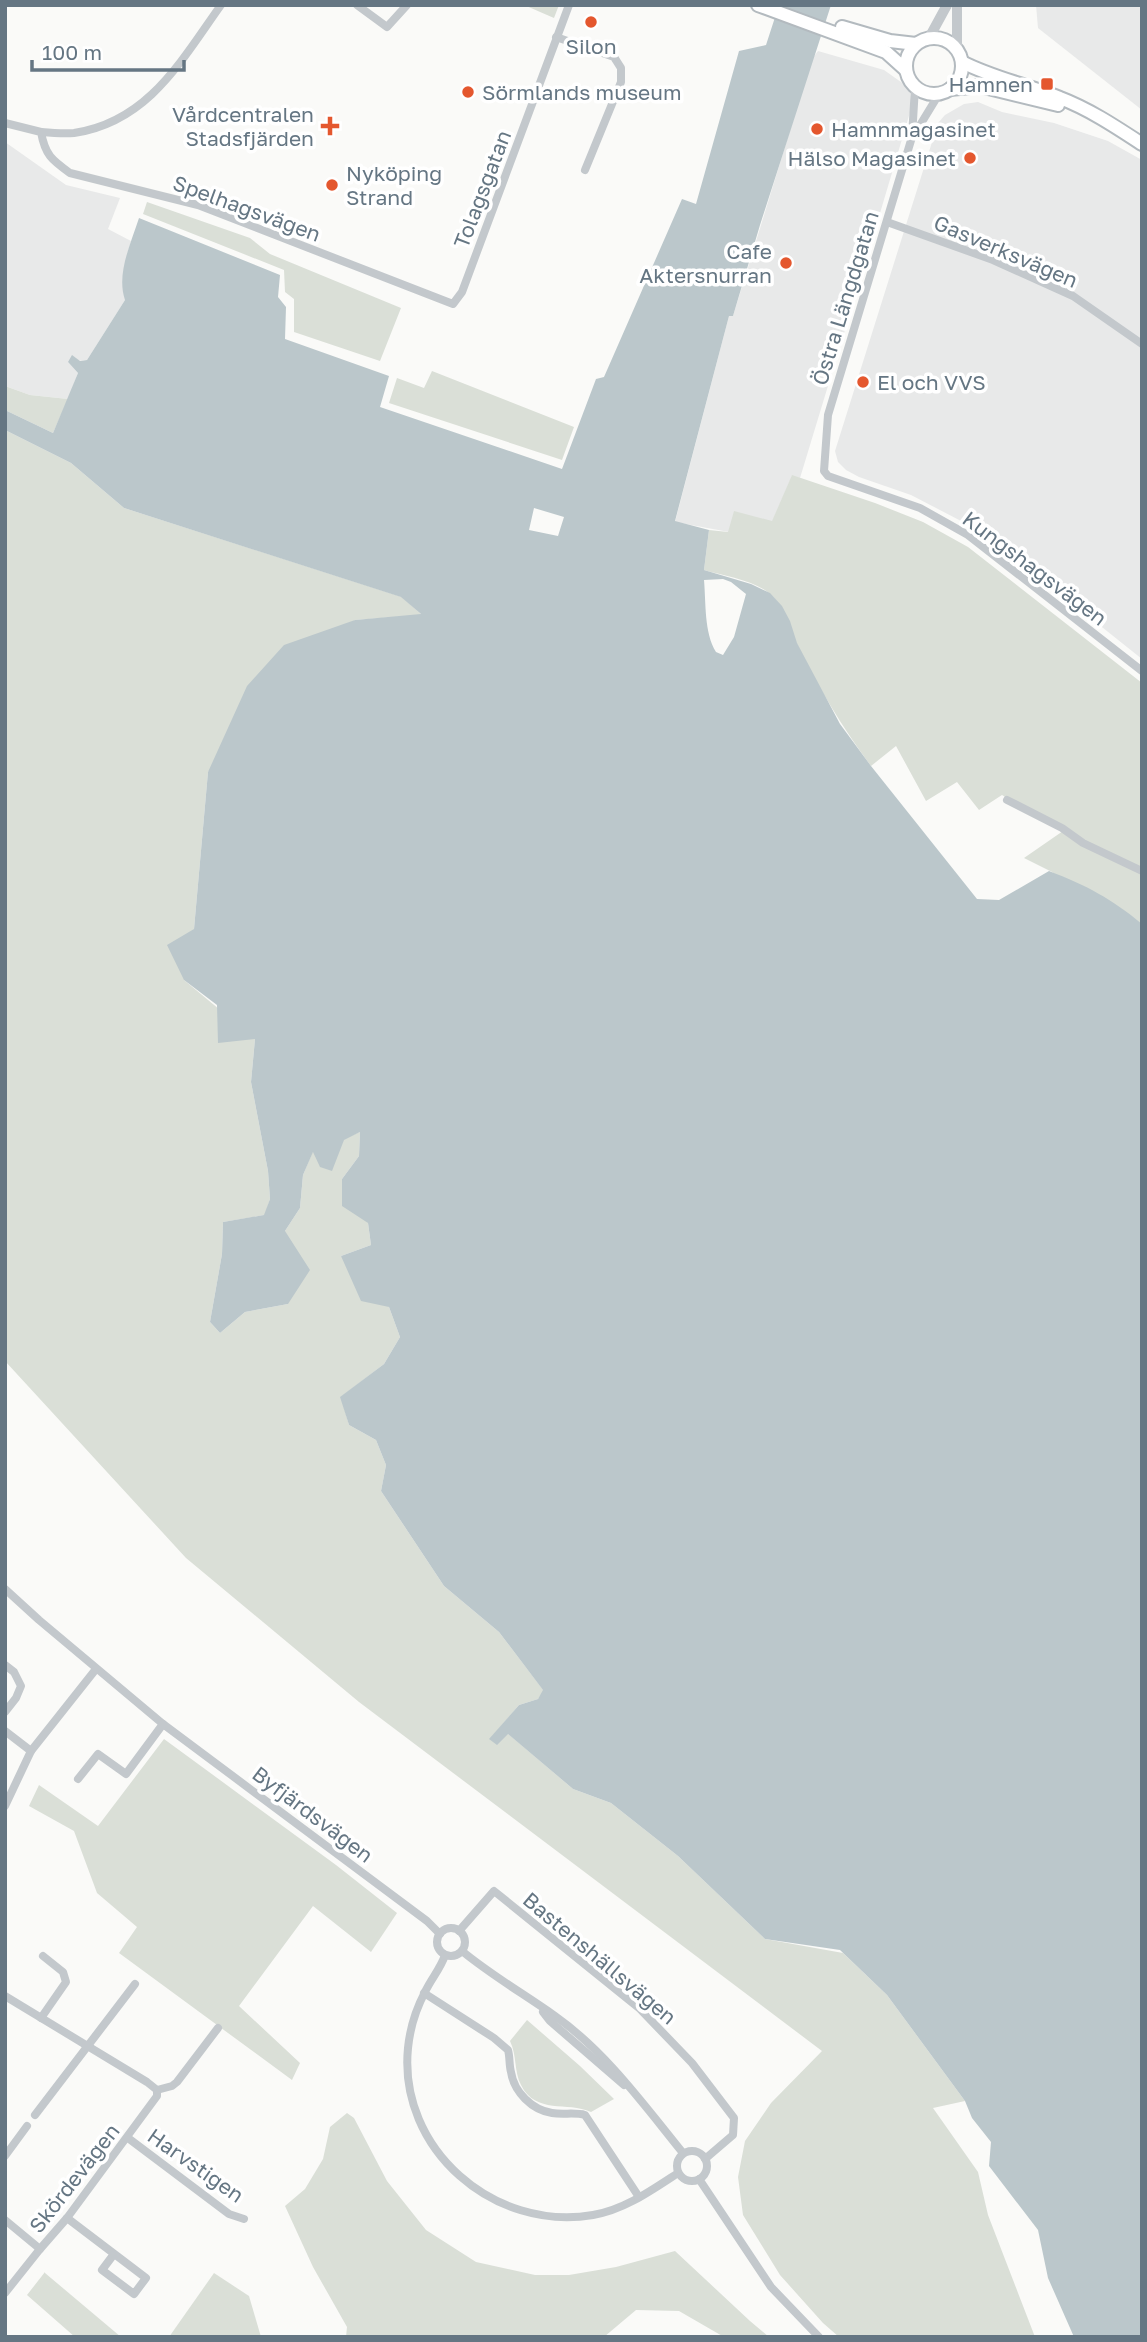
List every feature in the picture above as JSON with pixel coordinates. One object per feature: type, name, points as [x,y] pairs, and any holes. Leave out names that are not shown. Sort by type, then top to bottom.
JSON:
[{"type":"main road","points":[[758,5],[890,41],[916,44],[929,38],[945,40],[960,57],[984,73],[1063,99],[1102,118],[1142,144]]},
{"type":"main road","points":[[826,25],[886,52],[906,70]]},
{"type":"main road","points":[[916,44],[908,56],[906,70],[915,87],[926,93],[980,86],[1102,118]]},
{"type":"main road","points":[[944,91],[960,77],[960,57]]},
{"type":"street","points":[[5,123],[41,132],[72,133],[118,119],[137,108],[168,78],[221,5]]},
{"type":"street","points":[[357,5],[387,27],[407,5]]},
{"type":"street","name":"Tolagsgatan","points":[[453,304],[462,292],[569,5]]},
{"type":"street","points":[[929,38],[947,5]]},
{"type":"street","points":[[957,5],[960,57]]},
{"type":"street","points":[[556,37],[614,57],[621,68],[621,82],[586,170]]},
{"type":"street","name":"Östra Längdgatan","points":[[824,471],[828,415],[912,137],[915,87]]},
{"type":"street","name":"Östra Längdgatan","points":[[912,137],[944,91]]},
{"type":"street","name":"Spelhagsvägen","points":[[41,132],[44,148],[53,161],[70,173],[198,205],[453,304]]},
{"type":"street","name":"Gasverksvägen","points":[[887,222],[993,260],[1073,296],[1142,344]]},
{"type":"street","name":"Kungshagsvägen","points":[[824,471],[828,476],[920,508],[968,535],[1142,671]]},
{"type":"street","points":[[1007,800],[1062,828],[1083,843],[1142,871]]},
{"type":"street","name":"Byfjärdsvägen","points":[[5,1589],[163,1724],[440,1934]]},
{"type":"street","points":[[5,1665],[14,1672],[21,1686],[5,1712]]},
{"type":"street","points":[[5,1806],[31,1751],[96,1669]]},
{"type":"street","points":[[78,1779],[98,1754],[126,1774],[163,1724]]},
{"type":"street","points":[[5,1731],[31,1751]]},
{"type":"street","name":"Bastenshällsvägen","points":[[459,1931],[494,1891],[640,2009],[692,2063],[734,2118],[733,2135],[705,2159]]},
{"type":"street","points":[[450,1928],[459,1931],[465,1941],[462,1951],[456,1955],[445,1955],[438,1946],[440,1934],[450,1928]]},
{"type":"street","points":[[462,1951],[554,2016],[620,2074],[629,2089],[683,2154]]},
{"type":"street","points":[[445,1955],[415,2013],[408,2049],[410,2093],[426,2135],[458,2175],[494,2201],[534,2215],[565,2217],[592,2215],[614,2209],[678,2173]]},
{"type":"street","points":[[41,2018],[66,1982],[63,1972],[43,1956]]},
{"type":"street","points":[[35,2115],[135,1984]]},
{"type":"street","points":[[424,1993],[503,2045],[510,2054],[511,2076],[516,2088],[530,2103],[548,2113],[585,2115],[639,2197]]},
{"type":"street","points":[[5,1996],[148,2082],[156,2090],[177,2082],[218,2028]]},
{"type":"street","name":"Skördevägen","points":[[5,2220],[40,2249],[128,2138],[157,2096],[156,2090]]},
{"type":"street","points":[[5,2156],[27,2126]]},
{"type":"street","name":"Harvstigen","points":[[128,2138],[229,2214],[244,2219]]},
{"type":"street","points":[[697,2152],[705,2159],[706,2170],[699,2179],[691,2182],[678,2173],[677,2161],[683,2154],[697,2152]]},
{"type":"street","points":[[699,2179],[771,2287],[819,2337]]},
{"type":"street","points":[[67,2218],[146,2278],[134,2294],[102,2270],[114,2254]]},
{"type":"street","points":[[5,2293],[40,2249]]},
{"type":"shaded area","points":[[524,5],[559,5],[554,18]]},
{"type":"shaded area","points":[[779,5],[831,5],[733,316],[729,316],[675,521],[709,530],[704,570],[751,584],[770,593],[782,606],[797,643],[840,724],[977,899],[999,900],[1049,871],[1098,893],[1142,924],[1142,2337],[1074,2337],[1048,2278],[1038,2230],[989,2166],[991,2142],[972,2118],[965,2101],[887,1995],[840,1950],[765,1939],[678,1856],[611,1803],[573,1789],[508,1734],[497,1745],[489,1739],[519,1705],[538,1699],[543,1690],[499,1632],[444,1586],[381,1491],[386,1465],[376,1440],[349,1425],[340,1397],[384,1364],[400,1337],[389,1307],[361,1301],[341,1256],[371,1245],[368,1223],[342,1206],[342,1179],[359,1156],[360,1132],[344,1140],[332,1171],[320,1167],[313,1152],[303,1175],[300,1208],[285,1231],[310,1270],[288,1304],[245,1312],[220,1333],[210,1322],[222,1254],[223,1222],[264,1215],[270,1199],[268,1171],[251,1082],[255,1039],[218,1043],[217,1005],[184,980],[167,945],[194,929],[208,772],[247,686],[284,645],[355,620],[421,614],[401,597],[124,508],[71,463],[5,430],[5,410],[53,433],[78,373],[68,362],[72,355],[80,361],[87,360],[125,300],[123,269],[139,218],[280,275],[278,297],[286,307],[285,339],[389,376],[380,407],[562,469],[596,379],[604,377],[682,199],[696,204],[739,51],[766,45]],"holes":[[[534,508],[564,517],[558,536],[529,530]],[[723,579],[746,594],[734,637],[723,655],[716,652],[709,636],[704,580]]]},
{"type":"shaded area","points":[[1036,5],[1142,5],[1142,110],[1038,28]]},
{"type":"shaded area","points":[[818,51],[884,70],[908,87],[910,93],[911,109],[858,287],[800,478],[792,476],[772,522],[729,532],[675,522],[729,316],[733,316],[812,59]]},
{"type":"shaded area","points":[[978,102],[1002,112],[1054,123],[1108,141],[1142,160],[1142,659],[1009,553],[963,522],[911,495],[859,477],[838,462],[835,451],[938,123],[945,115],[964,104]]},
{"type":"shaded area","points":[[5,142],[66,185],[120,198],[108,229],[131,241],[127,255],[125,300],[87,360],[68,362],[78,373],[68,399],[30,395],[5,386]]},
{"type":"shaded area","points":[[147,202],[250,238],[270,254],[401,308],[380,361],[294,332],[294,299],[285,292],[284,270],[143,214]]},
{"type":"shaded area","points":[[432,371],[574,427],[562,460],[389,403],[397,378],[424,388]]},
{"type":"shaded area","points":[[5,386],[30,395],[68,399],[53,433],[5,410]]},
{"type":"shaded area","points":[[5,430],[71,463],[124,508],[402,597],[422,615],[355,620],[208,772],[194,929],[184,980],[255,1039],[251,1082],[268,1171],[270,1199],[265,1215],[223,1222],[222,1254],[210,1322],[220,1333],[245,1312],[288,1304],[285,1231],[300,1208],[303,1175],[313,1151],[360,1132],[359,1156],[342,1179],[368,1223],[371,1245],[341,1256],[389,1307],[400,1337],[384,1364],[341,1397],[349,1425],[376,1440],[386,1465],[381,1491],[444,1586],[499,1632],[544,1691],[538,1699],[519,1705],[490,1739],[507,1733],[573,1789],[611,1803],[678,1856],[765,1939],[843,1953],[887,1995],[965,2101],[933,2108],[978,2172],[988,2215],[1035,2337],[839,2337],[823,2323],[780,2275],[743,2215],[738,2177],[745,2141],[771,2103],[822,2051],[359,1702],[186,1558],[5,1361]]},
{"type":"shaded area","points":[[792,475],[923,522],[968,547],[1142,683],[1142,948],[1052,872],[1024,858],[1063,831],[1002,795],[979,810],[957,782],[926,801],[896,746],[871,766],[823,693],[776,600],[756,585],[704,570],[709,530],[728,532],[734,511],[772,521]]},
{"type":"shaded area","points":[[164,1739],[397,1913],[371,1952],[313,1906],[239,2006],[300,2063],[292,2080],[119,1953],[137,1927],[97,1893],[74,1831],[29,1806],[39,1785],[98,1826]]},
{"type":"shaded area","points":[[527,2020],[614,2099],[591,2112],[543,2104],[527,2094],[519,2080],[510,2041]]},
{"type":"shaded area","points":[[347,2113],[354,2118],[387,2181],[426,2230],[476,2262],[535,2275],[569,2275],[616,2267],[675,2251],[769,2337],[724,2337],[679,2311],[636,2310],[604,2337],[346,2337],[347,2327],[313,2267],[285,2206],[305,2189],[323,2159],[330,2127]]},
{"type":"shaded area","points":[[45,2272],[121,2337],[75,2337],[27,2295]]},
{"type":"shaded area","points":[[214,2273],[249,2296],[261,2337],[169,2337]]},
{"type":"place","name":"Silon","points":[[591,22]]},
{"type":"place","name":"Hamnen","points":[[1047,84]]},
{"type":"place","name":"Sörmlands museum","points":[[468,92]]},
{"type":"place","name":"Vårdcentralen Stadsfjärden","points":[[330,126]]},
{"type":"place","name":"Hamnmagasinet","points":[[817,129]]},
{"type":"place","name":"Hälso Magasinet","points":[[970,158]]},
{"type":"place","name":"Nyköping Strand","points":[[332,185]]},
{"type":"place","name":"Cafe Aktersnurran","points":[[786,263]]},
{"type":"place","name":"El och VVS","points":[[863,382]]}]
